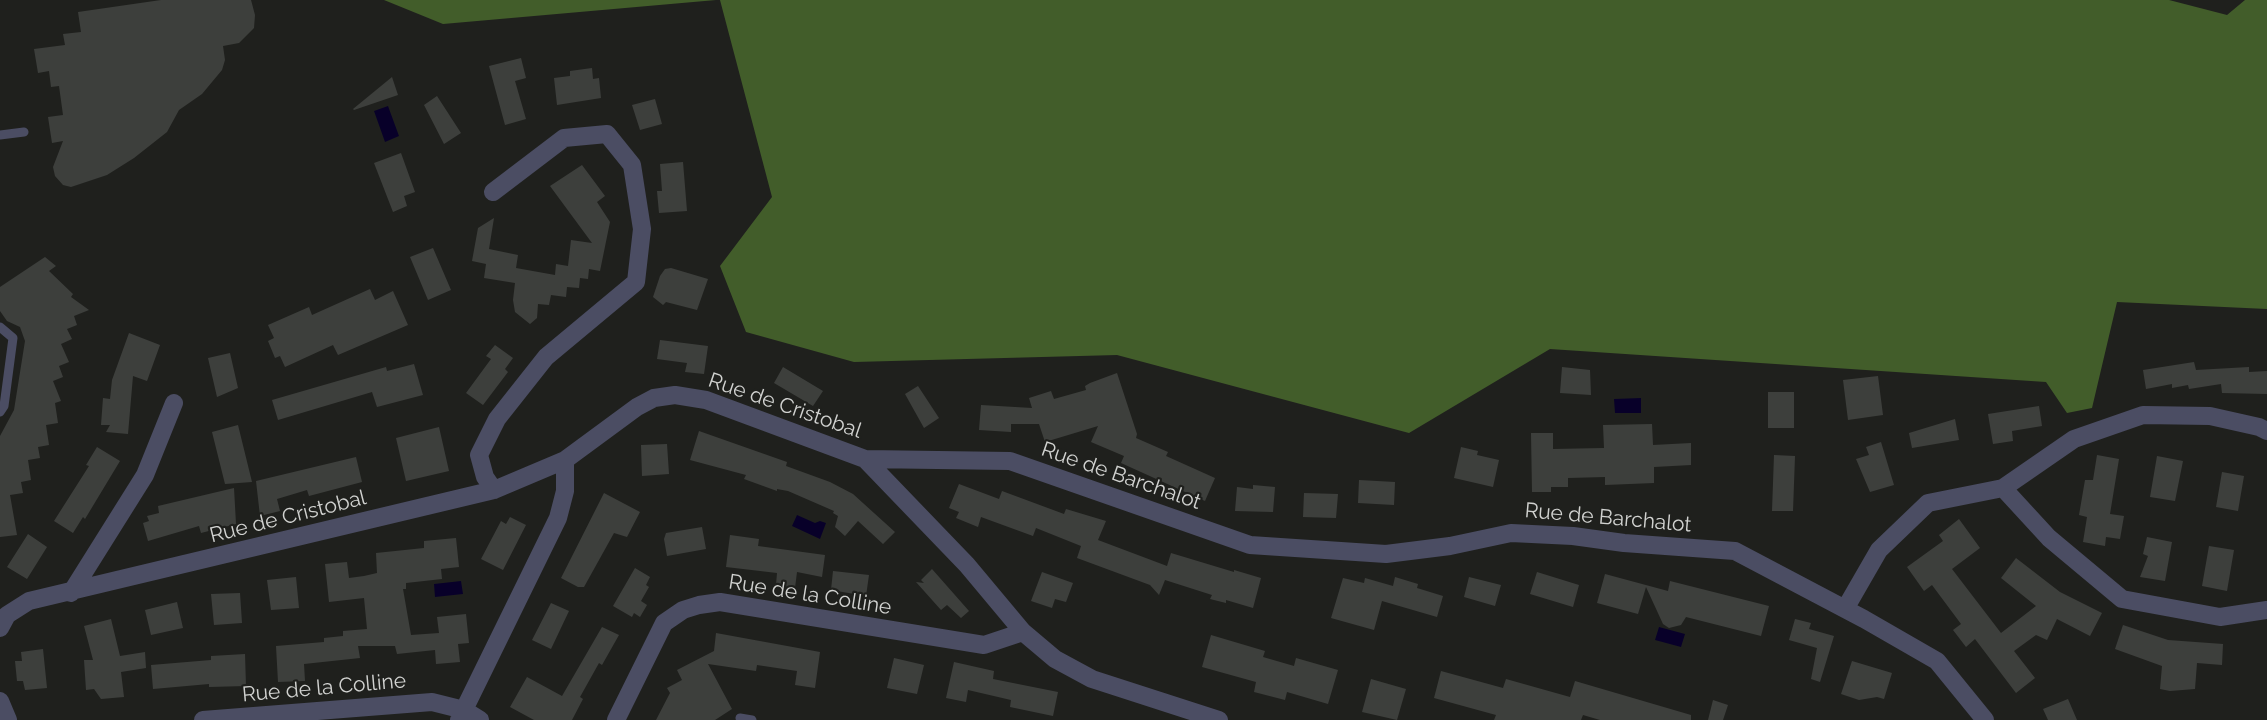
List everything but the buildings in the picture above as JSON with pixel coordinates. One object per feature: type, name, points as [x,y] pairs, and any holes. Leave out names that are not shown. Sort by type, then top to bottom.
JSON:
[{"type":"street","points":[[493,192],[564,138],[607,134],[632,165],[642,229],[636,282],[546,357],[497,418],[479,454],[485,477],[494,490]]},
{"type":"street","name":"Rue de Cristobal","points":[[0,627],[7,615],[29,601],[494,490],[565,460],[637,407],[654,398],[675,395],[706,400],[865,459],[967,566],[1023,632],[1055,659],[1092,679],[1219,720]]},
{"type":"street","points":[[71,592],[145,475],[174,403]]},
{"type":"street","points":[[1845,609],[1879,550],[1928,503],[2003,488],[2074,439],[2143,415],[2210,416],[2259,427],[2267,431]]},
{"type":"street","name":"Rue de Barchalot","points":[[865,459],[1010,461],[1250,545],[1386,554],[1450,546],[1511,533],[1573,536],[1624,543],[1735,551],[1937,661],[1985,720]]},
{"type":"street","points":[[468,717],[558,518],[565,491],[565,460]]},
{"type":"street","points":[[2003,488],[2049,538],[2122,599],[2220,617],[2267,610]]},
{"type":"street","name":"Rue de la Colline","points":[[616,720],[664,623],[683,610],[699,605],[720,602],[984,645],[1023,632]]},
{"type":"street","name":"Rue de la Colline","points":[[204,720],[432,702],[468,717]]},
{"type":"lane","points":[[0,135],[24,132]]},
{"type":"lane","points":[[0,327],[13,338],[4,406],[0,412]]},
{"type":"lane","points":[[740,718],[752,720]]},
{"type":"green space","points":[[384,0],[716,0],[443,24]]},
{"type":"green space","points":[[720,0],[2169,0],[2227,15],[2245,0],[2267,0],[2267,309],[2117,302],[2092,408],[2067,413],[2046,382],[1550,349],[1409,433],[1117,355],[854,362],[746,332],[720,266],[772,197]]},
{"type":"shaded area","points":[[388,106],[399,136],[385,142],[374,111]]},
{"type":"shaded area","points":[[1641,398],[1641,413],[1615,413],[1614,399]]},
{"type":"shaded area","points":[[797,515],[815,523],[820,521],[826,523],[820,539],[792,526]]},
{"type":"shaded area","points":[[461,581],[463,594],[435,597],[434,584]]},
{"type":"shaded area","points":[[1659,627],[1685,634],[1681,647],[1655,640]]}]
